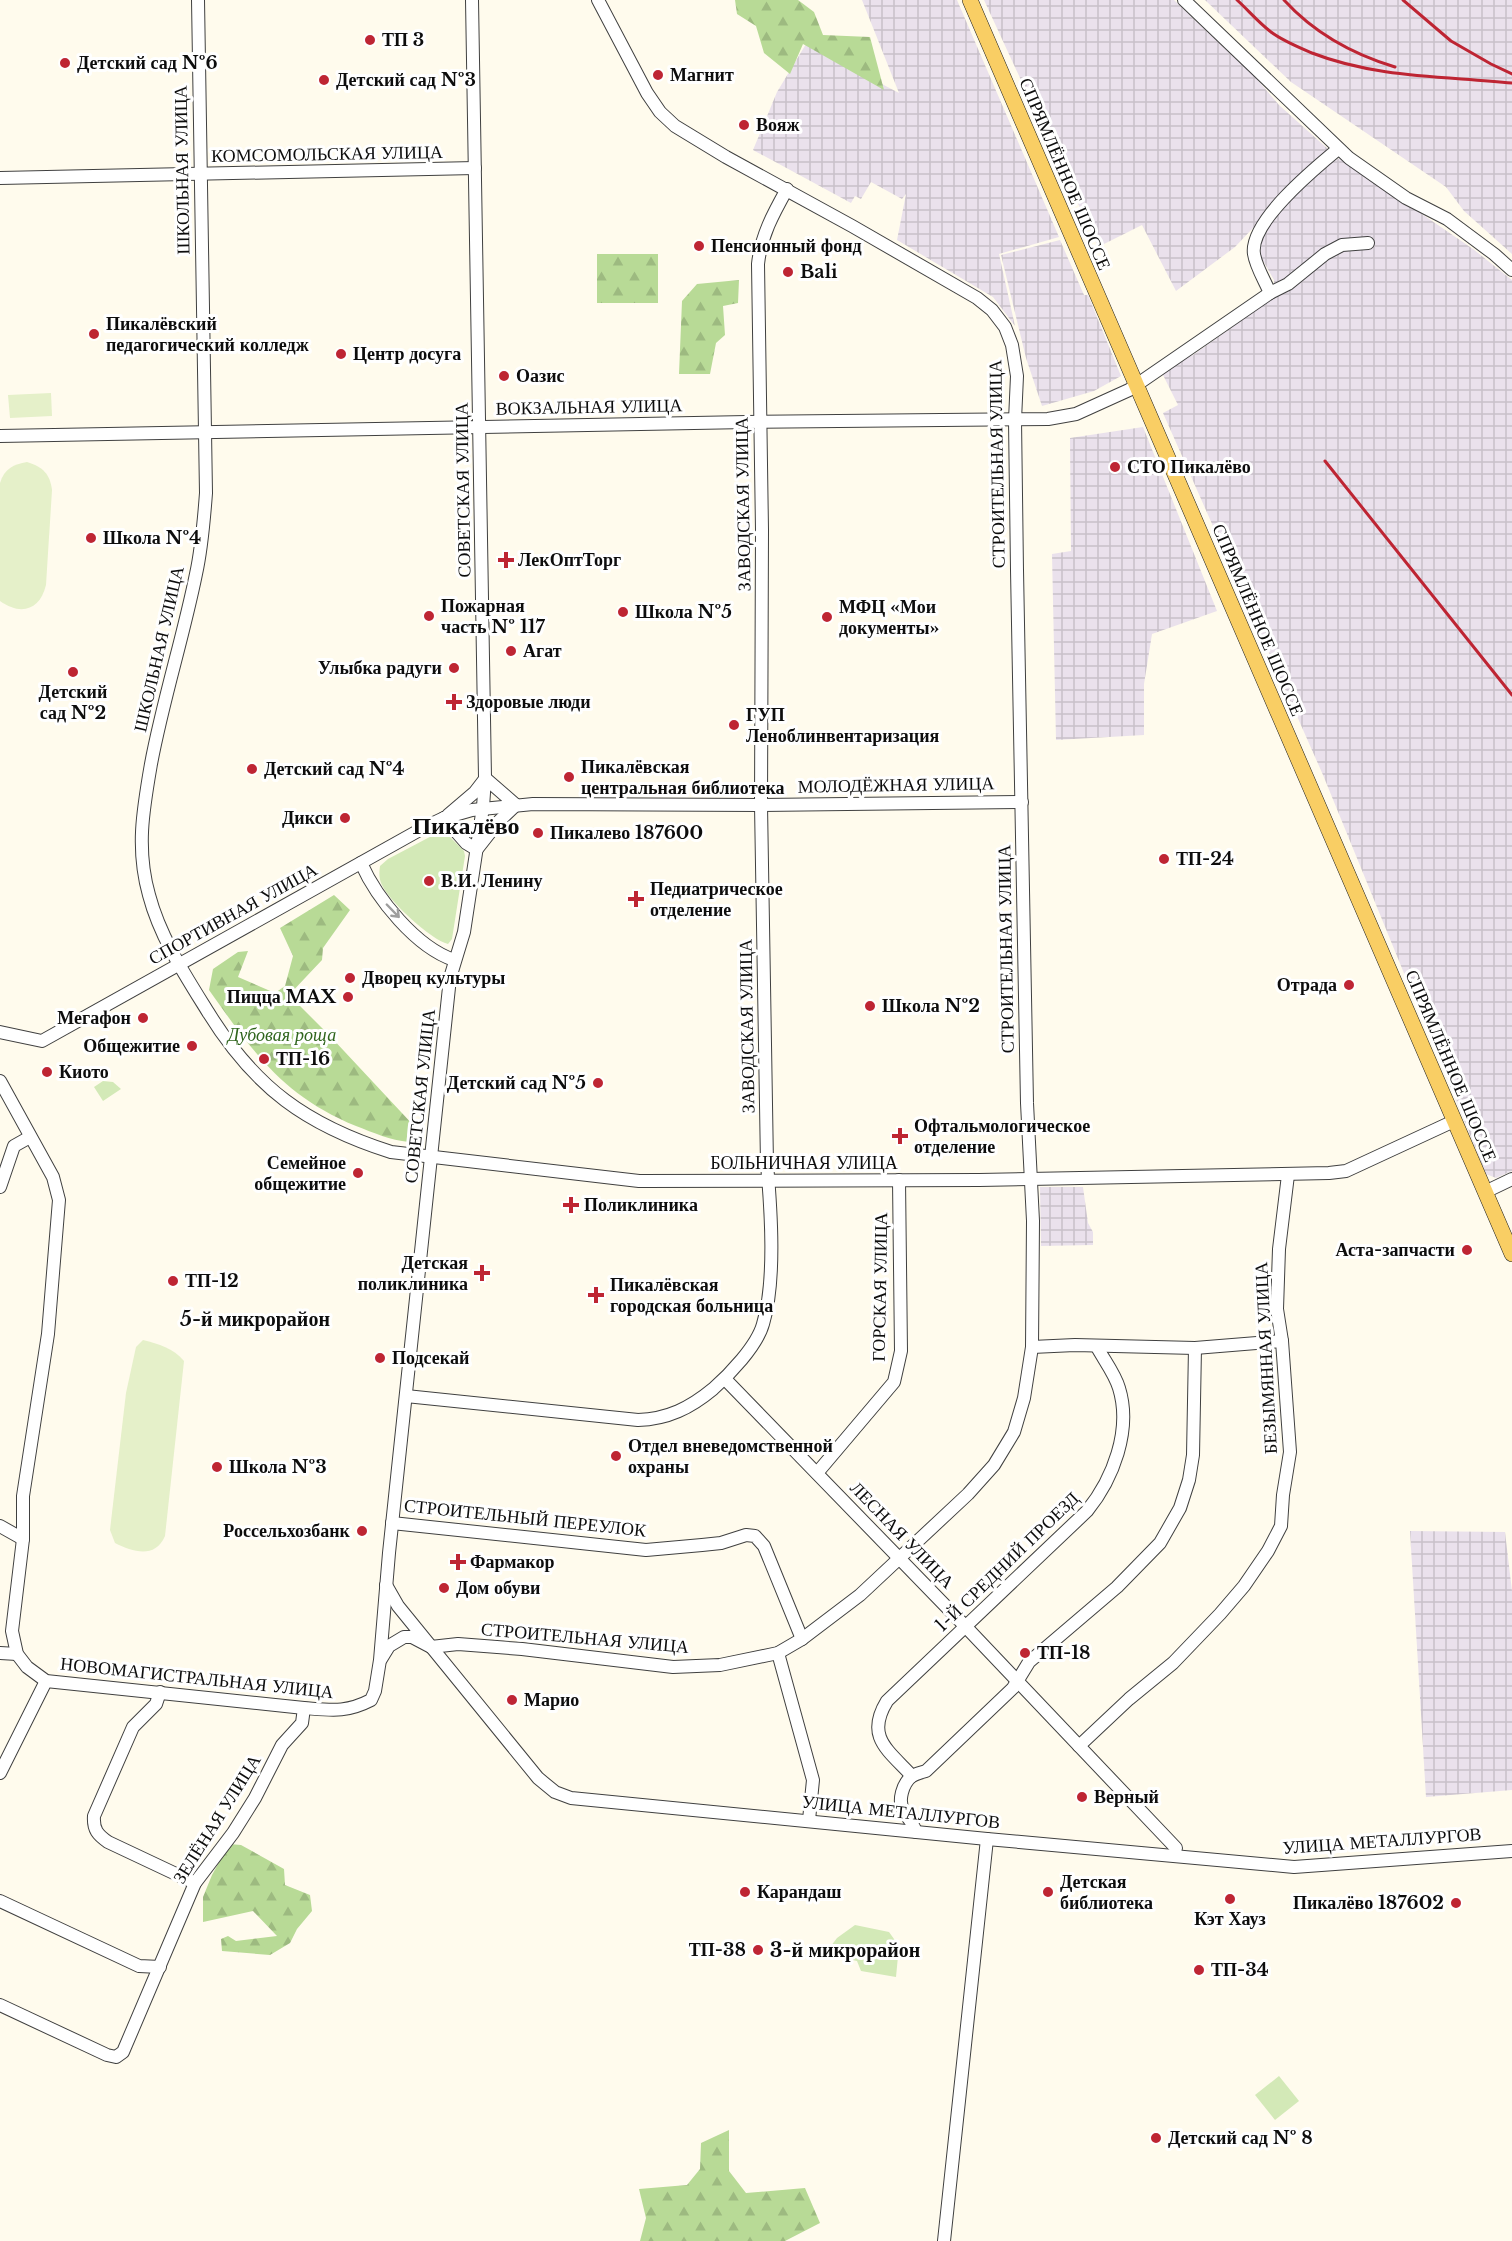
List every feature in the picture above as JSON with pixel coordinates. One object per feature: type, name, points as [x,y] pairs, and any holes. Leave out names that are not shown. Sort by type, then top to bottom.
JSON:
[{"type":"main road","name":"СПРЯМЛЁННОЕ ШОССЕ","points":[[970,0],[1512,1254]]},
{"type":"street","name":"ШКОЛЬНАЯ УЛИЦА","points":[[198,0],[206,493],[196,573],[157,733],[140,833],[148,894],[161,928],[180,965],[224,1038],[246,1065],[279,1097],[321,1125],[359,1142],[391,1152],[432,1157]]},
{"type":"street","name":"СОВЕТСКАЯ УЛИЦА","points":[[386,1585],[450,978],[464,932],[483,807],[485,778],[472,0]]},
{"type":"street","name":"СТРОИТЕЛЬНАЯ УЛИЦА","points":[[431,1647],[458,1644],[522,1649],[673,1667],[720,1665],[778,1653],[802,1639],[860,1595],[968,1494],[994,1465],[1014,1432],[1024,1398],[1032,1347],[1033,1221],[1027,1092],[1015,420],[1017,376],[1012,345],[1005,327],[992,310],[957,284],[726,157],[675,126],[660,112],[647,93],[598,0]]},
{"type":"street","points":[[1184,0],[1338,149],[1407,198],[1447,219],[1512,270]]},
{"type":"street","points":[[1270,292],[1254,254],[1255,238],[1264,223],[1300,181],[1338,149]]},
{"type":"street","name":"КОМСОМОЛЬСКАЯ УЛИЦА","points":[[0,178],[475,168]]},
{"type":"street","name":"ЗАВОДСКАЯ УЛИЦА","points":[[406,1396],[638,1420],[668,1416],[687,1409],[725,1378],[750,1347],[762,1326],[770,1290],[761,805],[762,530],[759,257],[766,228],[787,189]]},
{"type":"street","name":"ВОКЗАЛЬНАЯ УЛИЦА","points":[[0,436],[1048,419],[1076,414],[1135,386],[1270,292],[1288,284],[1325,254],[1342,245],[1368,243]]},
{"type":"street","points":[[485,778],[516,805],[499,821],[477,849],[466,843],[444,818],[475,792],[485,778]]},
{"type":"street","name":"МОЛОДЁЖНАЯ УЛИЦА","points":[[483,807],[596,803],[761,805],[1022,802]]},
{"type":"street","name":"СПОРТИВНАЯ УЛИЦА","points":[[0,1032],[42,1041],[444,818],[483,807]]},
{"type":"street","points":[[361,863],[382,901],[441,956],[454,960]]},
{"type":"street","points":[[0,1081],[53,1177],[58,1200],[48,1334],[23,1496],[23,1539],[12,1630],[16,1654],[27,1667],[46,1680],[0,1773]]},
{"type":"street","name":"БОЛЬНИЧНАЯ УЛИЦА","points":[[432,1157],[639,1181],[769,1182],[1288,1175],[1346,1171],[1454,1121]]},
{"type":"street","points":[[0,1187],[14,1146],[30,1137]]},
{"type":"street","name":"БЕЗЫМЯННАЯ УЛИЦА","points":[[1079,1746],[1173,1663],[1244,1586],[1268,1551],[1281,1526],[1290,1452],[1282,1341],[1277,1309],[1279,1249],[1288,1175]]},
{"type":"street","points":[[1485,1192],[1512,1179]]},
{"type":"street","name":"ГОРСКАЯ УЛИЦА","points":[[817,1473],[894,1382],[901,1351],[898,1180]]},
{"type":"street","points":[[1032,1347],[1075,1345],[1195,1348],[1282,1341]]},
{"type":"street","name":"1-Й СРЕДНИЙ ПРОЕЗД","points":[[912,1776],[877,1733],[881,1710],[887,1701],[1087,1511],[1110,1479],[1118,1454],[1124,1410],[1119,1387],[1097,1347]]},
{"type":"street","points":[[916,1832],[911,1820],[903,1810],[900,1799],[904,1787],[912,1776],[926,1771],[1013,1688],[1029,1662],[1117,1587],[1160,1543],[1180,1508],[1189,1480],[1192,1455],[1195,1348]]},
{"type":"street","name":"ЛЕСНАЯ УЛИЦА","points":[[725,1378],[1176,1848]]},
{"type":"street","name":"СТРОИТЕЛЬНЫЙ ПЕРЕУЛОК","points":[[392,1523],[646,1550],[721,1543],[746,1535],[755,1536],[764,1546],[802,1639]]},
{"type":"street","points":[[0,1526],[23,1539]]},
{"type":"street","name":"УЛИЦА МЕТАЛЛУРГОВ","points":[[386,1585],[398,1606],[538,1778],[555,1792],[582,1800],[1294,1867],[1512,1851]]},
{"type":"street","name":"НОВОМАГИСТРАЛЬНАЯ УЛИЦА","points":[[46,1680],[304,1708],[340,1710],[354,1708],[371,1700],[375,1690],[380,1660],[386,1585]]},
{"type":"street","points":[[380,1660],[389,1646],[404,1637],[412,1637],[431,1647]]},
{"type":"street","points":[[0,1653],[16,1654]]},
{"type":"street","points":[[778,1653],[813,1780],[809,1820]]},
{"type":"street","points":[[160,1692],[156,1704],[133,1727],[94,1816],[93,1825],[98,1835],[108,1842],[195,1883]]},
{"type":"street","name":"ЗЕЛЁНАЯ УЛИЦА","points":[[0,2005],[107,2055],[116,2057],[123,2052],[195,1883],[244,1815],[282,1745],[302,1722],[304,1708]]},
{"type":"street","points":[[944,2241],[987,1839]]},
{"type":"street","points":[[0,1901],[139,1965],[160,1967]]},
{"type":"shaded area","points":[[862,0],[957,0],[1059,237],[999,254],[1015,326],[993,297],[897,240],[906,194],[902,199],[871,182],[861,199],[855,196],[851,203],[753,150],[777,92],[806,44],[899,93]]},
{"type":"shaded area","points":[[984,0],[1174,0],[1255,77],[1279,105],[1328,149],[1235,247],[1176,291],[1142,225],[1098,247]]},
{"type":"shaded area","points":[[1205,0],[1512,0],[1512,254],[1464,211],[1446,187],[1291,82]]},
{"type":"shaded area","points":[[1340,158],[1473,249],[1512,280],[1512,1171],[1496,1178],[1486,1174],[1323,775],[1163,413],[1178,405],[1160,369],[1193,355],[1274,297],[1274,280],[1261,257],[1260,239],[1269,224],[1304,184],[1327,164]]},
{"type":"shaded area","points":[[1060,240],[1084,295],[1088,295],[1121,376],[1094,391],[1042,406],[1026,358],[1001,255]]},
{"type":"shaded area","points":[[1143,427],[1217,611],[1152,634],[1144,684],[1144,735],[1056,740],[1052,554],[1071,551],[1070,438]]},
{"type":"shaded area","points":[[1040,1187],[1083,1187],[1088,1223],[1093,1232],[1093,1245],[1041,1246]]},
{"type":"shaded area","points":[[1410,1531],[1505,1532],[1512,1591],[1512,1790],[1426,1797]]},
{"type":"green space","points":[[735,0],[798,0],[814,12],[823,35],[870,37],[884,90],[803,44],[790,74],[764,53],[756,26],[737,14]]},
{"type":"green space","points":[[597,254],[658,254],[658,303],[597,303]]},
{"type":"green space","points":[[739,280],[738,303],[723,306],[725,335],[716,343],[710,374],[679,374],[682,301],[697,284]]},
{"type":"green space","points":[[51,393],[52,416],[10,418],[8,395]]},
{"type":"green space","points":[[27,462],[45,472],[52,490],[46,585],[34,605],[22,609],[8,606],[0,601],[0,483],[10,468]]},
{"type":"green space","points":[[443,830],[464,851],[465,856],[452,939],[448,944],[421,928],[401,910],[386,892],[379,876],[380,866],[388,859]]},
{"type":"green space","name":"Дубовая роща","points":[[334,895],[350,910],[323,948],[322,960],[289,995],[415,1127],[409,1142],[389,1138],[356,1126],[308,1101],[272,1070],[240,1033],[209,990],[213,969],[238,952],[248,951],[238,977],[275,993],[285,986],[293,956],[280,928]]},
{"type":"green space","points":[[103,1081],[113,1082],[121,1089],[103,1101],[94,1087]]},
{"type":"green space","points":[[143,1340],[170,1350],[184,1361],[165,1536],[156,1548],[143,1552],[115,1543],[110,1530],[126,1393],[136,1347]]},
{"type":"green space","points":[[229,1844],[241,1845],[284,1869],[285,1885],[310,1895],[312,1911],[297,1929],[290,1943],[270,1955],[222,1951],[221,1939],[228,1936],[236,1941],[277,1936],[253,1911],[203,1922],[203,1897]]},
{"type":"green space","points":[[855,1925],[889,1932],[899,1946],[896,1977],[861,1971],[857,1961],[825,1954],[837,1938]]},
{"type":"green space","points":[[1279,2076],[1299,2101],[1275,2120],[1255,2095]]},
{"type":"green space","points":[[729,2130],[729,2171],[746,2193],[805,2188],[820,2223],[785,2241],[640,2241],[646,2218],[639,2189],[687,2185],[700,2169],[701,2143]]},
{"type":"railway","points":[[1237,0],[1262,25],[1276,35],[1307,51],[1336,61],[1385,72],[1512,83]]},
{"type":"railway","points":[[1284,0],[1308,23],[1335,41],[1364,56],[1395,67]]},
{"type":"railway","points":[[1403,0],[1451,41],[1512,74]]},
{"type":"railway","points":[[1325,461],[1512,695]]},
{"type":"place","name":"ТП 3","points":[[370,40]]},
{"type":"place","name":"Детский сад №6","points":[[65,63]]},
{"type":"place","name":"Магнит","points":[[658,75]]},
{"type":"place","name":"Детский сад №3","points":[[324,80]]},
{"type":"place","name":"Вояж","points":[[744,125]]},
{"type":"place","name":"Пенсионный фонд","points":[[699,246]]},
{"type":"place","name":"Bali","points":[[788,272]]},
{"type":"place","name":"Пикалёвский педагогический колледж","points":[[94,334]]},
{"type":"place","name":"Центр досуга","points":[[341,354]]},
{"type":"place","name":"Оазис","points":[[504,376]]},
{"type":"place","name":"СТО Пикалёво","points":[[1115,467]]},
{"type":"place","name":"Школа №4","points":[[91,538]]},
{"type":"place","name":"ЛекОптТорг","points":[[506,560]]},
{"type":"place","name":"Школа №5","points":[[623,612]]},
{"type":"place","name":"Пожарная часть № 117","points":[[429,616]]},
{"type":"place","name":"МФЦ «Мои документы»","points":[[827,617]]},
{"type":"place","name":"Агат","points":[[511,651]]},
{"type":"place","name":"Улыбка радуги","points":[[454,668]]},
{"type":"place","name":"Детский сад №2","points":[[73,672]]},
{"type":"place","name":"Здоровые люди","points":[[454,702]]},
{"type":"place","name":"ГУП Леноблинвентаризация","points":[[734,725]]},
{"type":"place","name":"Детский сад №4","points":[[252,769]]},
{"type":"place","name":"Пикалёвская центральная библиотека","points":[[569,777]]},
{"type":"place","name":"Дикси","points":[[345,818]]},
{"type":"place","name":"Пикалево 187600","points":[[538,833]]},
{"type":"place","name":"ТП-24","points":[[1164,859]]},
{"type":"place","name":"В.И. Ленину","points":[[429,881]]},
{"type":"place","name":"Педиатрическое отделение","points":[[636,899]]},
{"type":"place","name":"Дворец культуры","points":[[350,978]]},
{"type":"place","name":"Отрада","points":[[1349,985]]},
{"type":"place","name":"Пицца MAX","points":[[348,997]]},
{"type":"place","name":"Школа №2","points":[[870,1006]]},
{"type":"place","name":"Мегафон","points":[[143,1018]]},
{"type":"place","name":"Общежитие","points":[[192,1046]]},
{"type":"place","name":"ТП-16","points":[[264,1059]]},
{"type":"place","name":"Киото","points":[[47,1072]]},
{"type":"place","name":"Детский сад №5","points":[[598,1083]]},
{"type":"place","name":"Офтальмологическое отделение","points":[[900,1136]]},
{"type":"place","name":"Семейное общежитие","points":[[358,1173]]},
{"type":"place","name":"Поликлиника","points":[[571,1205]]},
{"type":"place","name":"Аста-запчасти","points":[[1467,1250]]},
{"type":"place","name":"Детская поликлиника","points":[[482,1273]]},
{"type":"place","name":"ТП-12","points":[[173,1281]]},
{"type":"place","name":"Пикалёвская городская больница","points":[[596,1295]]},
{"type":"place","name":"Подсекай","points":[[380,1358]]},
{"type":"place","name":"Отдел вневедомственной охраны","points":[[616,1456]]},
{"type":"place","name":"Школа №3","points":[[217,1467]]},
{"type":"place","name":"Россельхозбанк","points":[[362,1531]]},
{"type":"place","name":"Фармакор","points":[[458,1562]]},
{"type":"place","name":"Дом обуви","points":[[444,1588]]},
{"type":"place","name":"ТП-18","points":[[1025,1653]]},
{"type":"place","name":"Марио","points":[[512,1700]]},
{"type":"place","name":"Верный","points":[[1082,1797]]},
{"type":"place","name":"Карандаш","points":[[745,1892]]},
{"type":"place","name":"Детская библиотека","points":[[1048,1892]]},
{"type":"place","name":"Кэт Хауз","points":[[1230,1899]]},
{"type":"place","name":"Пикалёво 187602","points":[[1456,1903]]},
{"type":"place","name":"ТП-38","points":[[758,1950]]},
{"type":"place","name":"ТП-34","points":[[1199,1970]]},
{"type":"place","name":"Детский сад № 8","points":[[1156,2138]]},
{"type":"district","name":"Пикалёво","points":[[466,825]]},
{"type":"district","name":"5-й микрорайон","points":[[255,1319]]},
{"type":"district","name":"3-й микрорайон","points":[[845,1950]]}]
